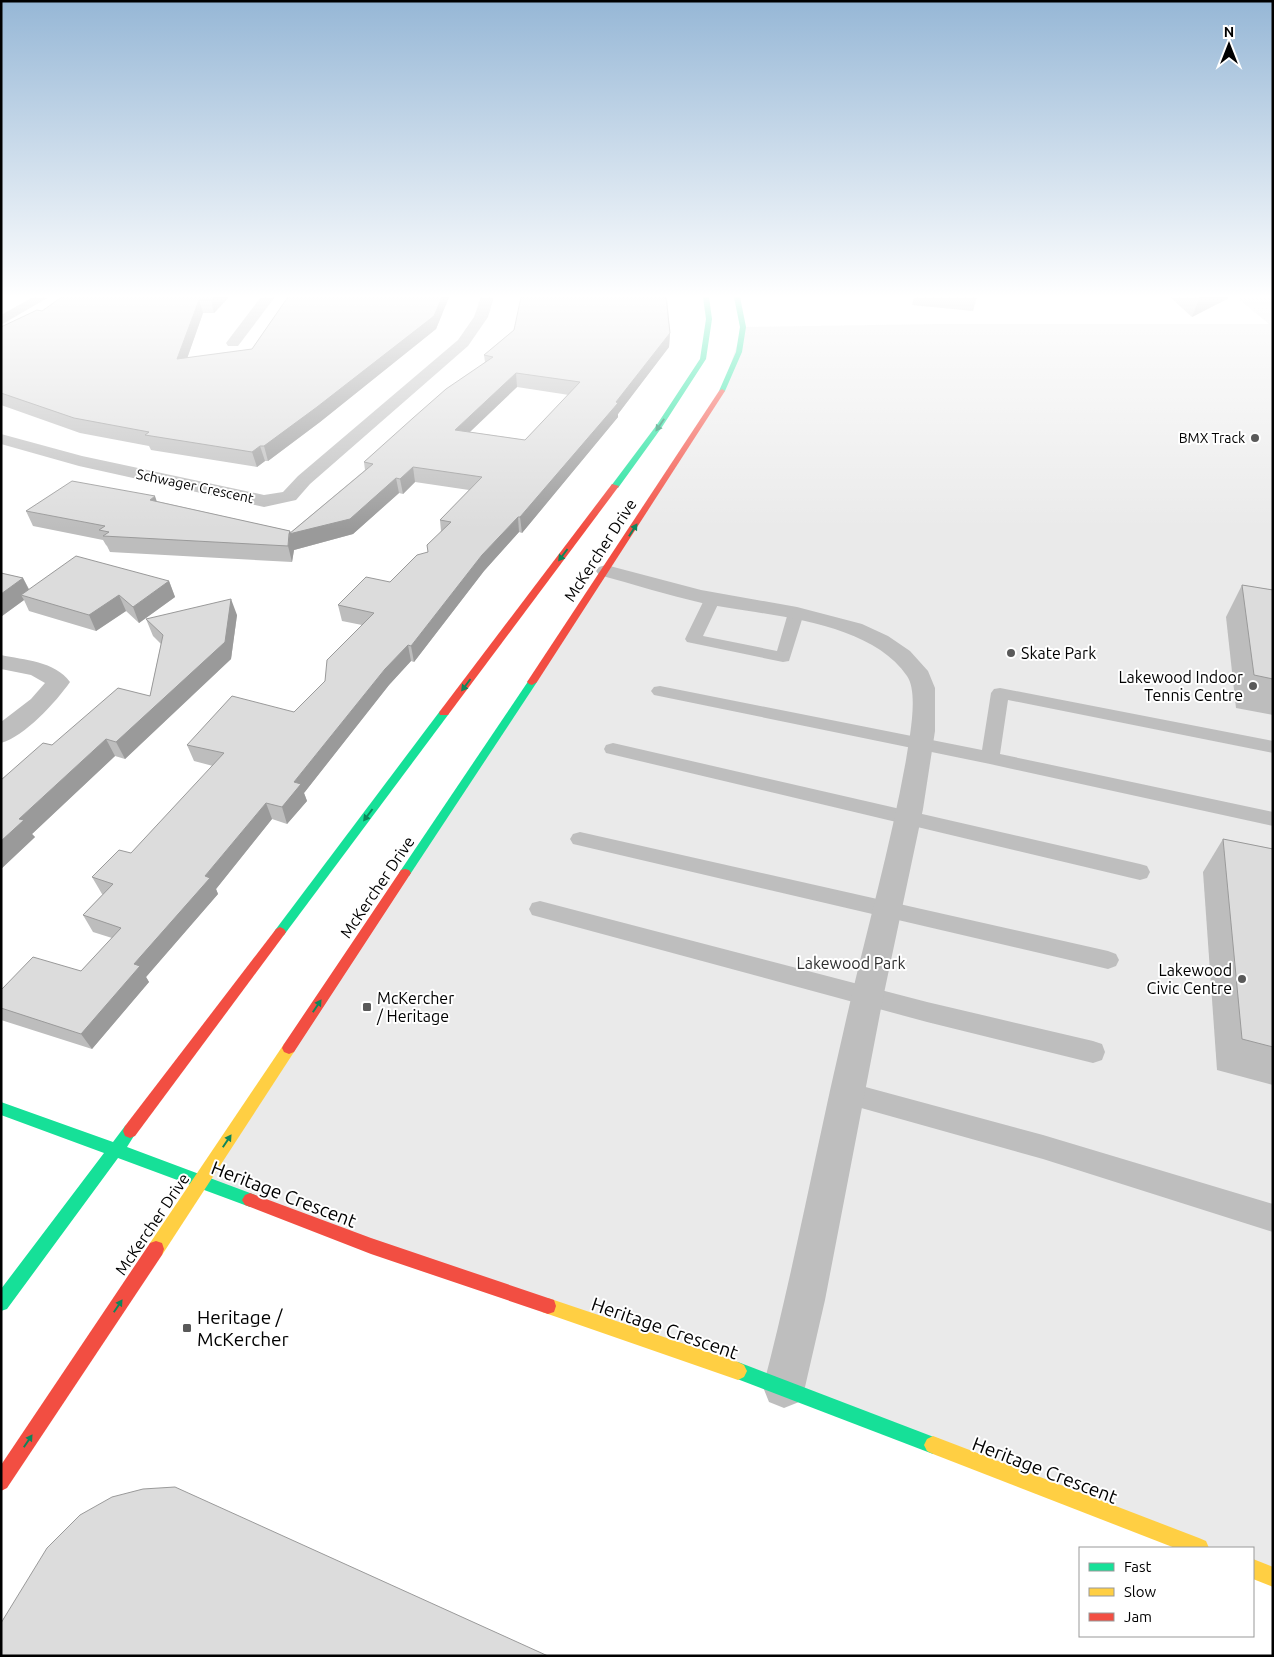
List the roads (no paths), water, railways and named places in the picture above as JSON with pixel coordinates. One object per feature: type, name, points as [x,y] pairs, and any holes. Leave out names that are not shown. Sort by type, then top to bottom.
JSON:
[{"type":"main road","name":"McKercher Drive","points":[[1,1303],[659,427],[693,374]]},
{"type":"main road","name":"McKercher Drive","points":[[1,1482],[606,571],[720,396],[729,374]]},
{"type":"main road","name":"Heritage Crescent","points":[[1,1108],[371,1246],[784,1388],[1196,1547]]},
{"type":"main road","points":[[1254,1569],[1273,1577]]},
{"type":"street","name":"Schwager Crescent","points":[[1,439],[79,462],[264,501],[289,496],[304,480],[427,374]]},
{"type":"street","points":[[606,571],[713,598],[844,624],[874,637],[901,657],[921,678],[924,700],[920,744],[908,819],[886,910],[796,1340],[784,1388]]},
{"type":"street","points":[[1,662],[40,671],[58,682],[40,704],[1,735]]},
{"type":"lane","points":[[713,598],[693,639],[783,657],[796,614]]},
{"type":"lane","points":[[660,691],[990,758],[1273,819]]},
{"type":"lane","points":[[990,758],[1000,693],[1273,747]]},
{"type":"lane","points":[[613,749],[1140,872]]},
{"type":"lane","points":[[580,839],[1108,960]]},
{"type":"lane","points":[[540,909],[927,1012],[1093,1052]]},
{"type":"lane","points":[[847,1093],[1043,1147],[1273,1218]]},
{"type":"place","name":"BMX Track","points":[[1255,438]]},
{"type":"place","name":"Skate Park","points":[[1011,653]]},
{"type":"place","name":"Lakewood Indoor Tennis Centre","points":[[1253,686]]},
{"type":"place","name":"Lakewood Civic Centre","points":[[1242,979]]},
{"type":"place","name":"McKercher / Heritage","points":[[367,1007]]},
{"type":"place","name":"Heritage / McKercher","points":[[187,1328]]},
{"type":"park label","name":"Lakewood Park","points":[[851,963]]}]
